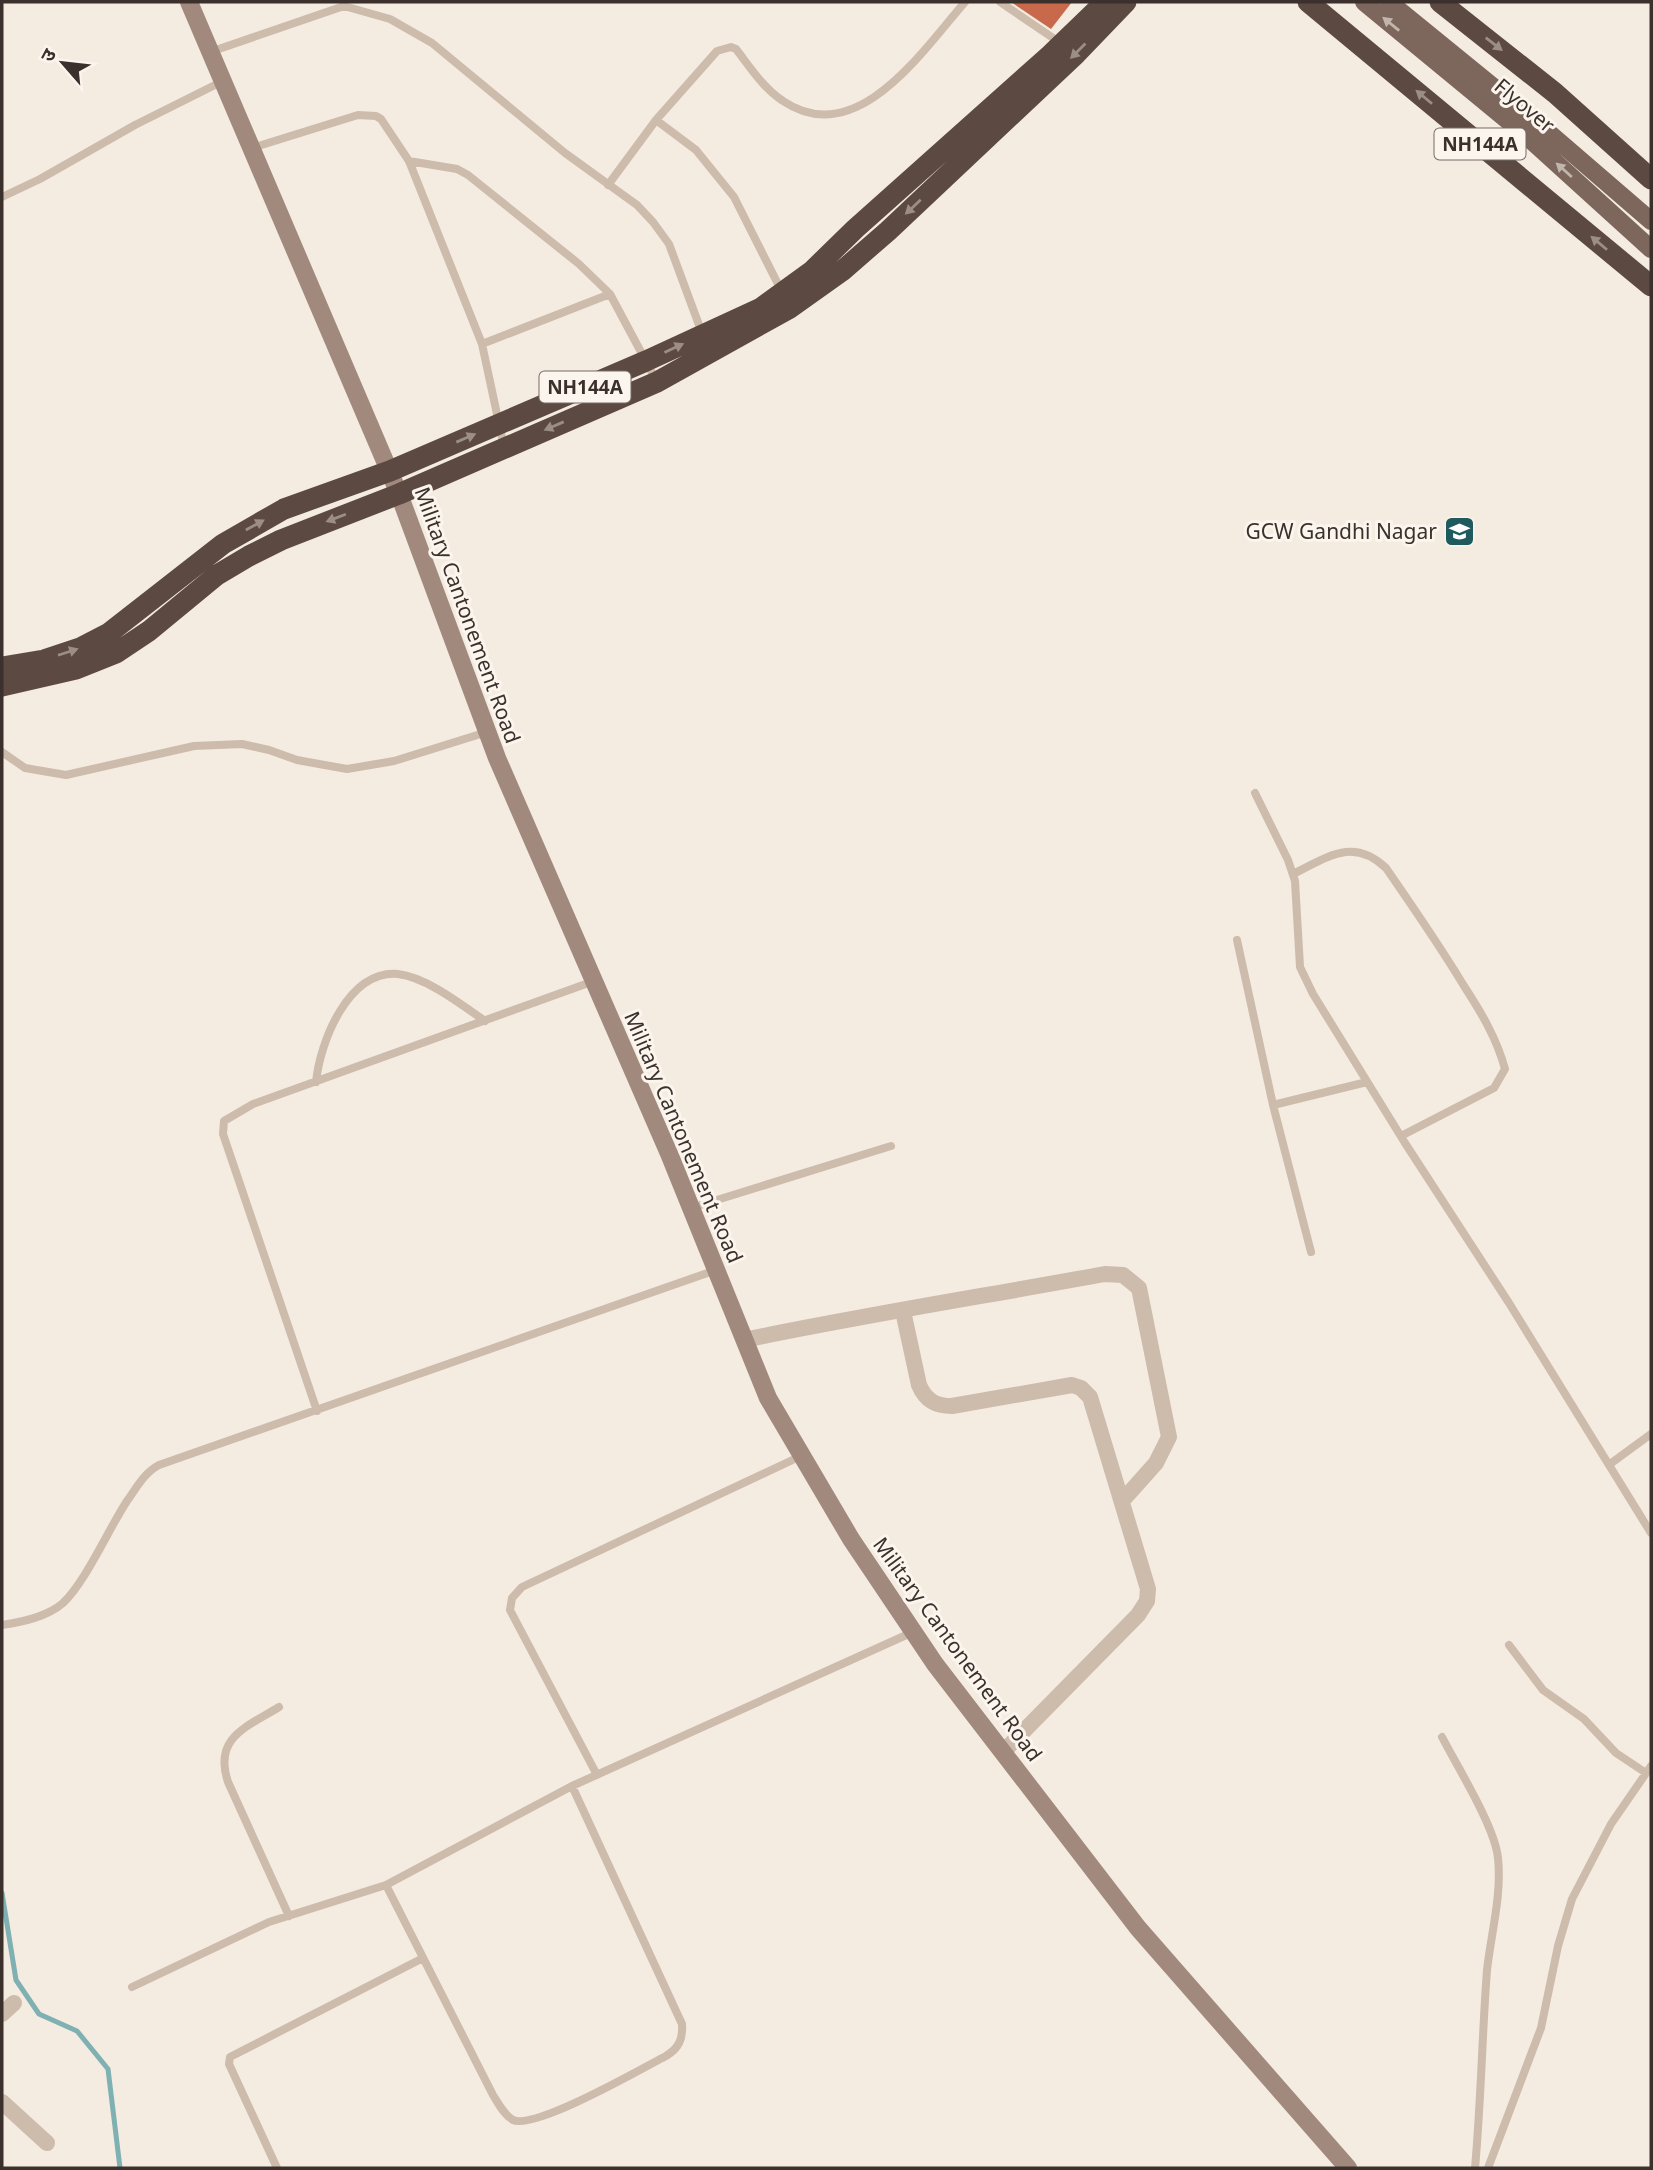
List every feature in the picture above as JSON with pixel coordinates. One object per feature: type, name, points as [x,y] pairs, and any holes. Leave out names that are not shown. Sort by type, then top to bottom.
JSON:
[{"type":"highway","name":"NH144A","points":[[786,301],[855,229],[1105,2]]},
{"type":"highway","name":"NH144A","points":[[2,686],[76,669],[116,653],[149,631],[217,575],[249,556],[281,540],[399,494],[657,382],[706,344],[842,271],[1076,54],[1126,2]]},
{"type":"highway","name":"NH144A","points":[[1308,2],[1651,286]]},
{"type":"highway","points":[[1440,2],[1555,93],[1651,179]]},
{"type":"highway","name":"NH144A","points":[[2,667],[44,660],[80,648],[109,633],[223,544],[284,509],[390,471],[646,361],[706,344]]},
{"type":"main road","name":"Flyover","points":[[1364,2],[1523,133],[1651,249]]},
{"type":"main road","name":"Flyover","points":[[1389,2],[1534,120],[1651,221]]},
{"type":"street","name":"Military Cantonement Road","points":[[189,2],[390,471],[487,732],[691,1208],[768,1398],[851,1539],[936,1664],[1138,1928],[1348,2168]]},
{"type":"street","points":[[744,1339],[1105,1274],[1123,1275],[1135,1282],[1139,1288],[1169,1437],[1156,1463],[1123,1500]]},
{"type":"street","points":[[903,1311],[919,1385],[923,1395],[931,1402],[952,1406],[1072,1385],[1085,1391],[1090,1397],[1123,1500],[1148,1589],[1144,1606],[1003,1752]]},
{"type":"street","points":[[2,2102],[47,2143]]},
{"type":"lane","points":[[608,185],[656,120],[717,51],[731,47],[736,50],[781,100],[802,112],[821,116],[838,115],[884,90],[916,62],[965,2]]},
{"type":"lane","points":[[1000,2],[1061,44]]},
{"type":"lane","points":[[211,52],[343,4],[390,19],[432,43],[565,153],[637,205],[653,222],[669,244],[706,344]]},
{"type":"lane","points":[[2,197],[223,81]]},
{"type":"lane","points":[[252,148],[358,115],[382,119],[409,161],[482,344],[504,447]]},
{"type":"lane","points":[[656,120],[696,150],[728,188],[786,301]]},
{"type":"lane","points":[[409,161],[457,169],[468,175],[579,264],[610,294],[657,382]]},
{"type":"lane","points":[[482,344],[610,294]]},
{"type":"lane","points":[[2,752],[25,768],[66,775],[194,746],[242,744],[297,760],[347,769],[394,761],[487,732]]},
{"type":"lane","points":[[1255,793],[1293,874],[1300,967],[1313,994],[1651,1533]]},
{"type":"lane","points":[[1293,874],[1331,856],[1352,851],[1365,852],[1377,860],[1386,868],[1441,948],[1482,1014],[1501,1053],[1505,1069],[1494,1088],[1401,1136]]},
{"type":"lane","points":[[1237,940],[1273,1105],[1311,1252]]},
{"type":"lane","points":[[316,1082],[318,1060],[336,1017],[359,989],[383,975],[398,974],[414,978],[485,1021]]},
{"type":"lane","points":[[317,1411],[223,1129],[227,1118],[253,1104],[594,981]]},
{"type":"lane","points":[[1273,1105],[1367,1082]]},
{"type":"lane","points":[[691,1208],[891,1146]]},
{"type":"lane","points":[[6,1624],[48,1613],[68,1597],[120,1513],[152,1469],[716,1270]]},
{"type":"lane","points":[[1610,1464],[1651,1434]]},
{"type":"lane","points":[[597,1775],[510,1609],[512,1598],[522,1587],[802,1456]]},
{"type":"lane","points":[[132,1987],[269,1922],[386,1885],[572,1786],[914,1632]]},
{"type":"lane","points":[[1488,2168],[1541,2028],[1564,1922],[1572,1899],[1611,1824],[1648,1770],[1626,1761],[1584,1719],[1543,1690],[1509,1645]]},
{"type":"lane","points":[[279,1707],[236,1733],[226,1748],[223,1764],[228,1782],[289,1916]]},
{"type":"lane","points":[[1442,1737],[1492,1836],[1498,1857],[1475,2168]]},
{"type":"lane","points":[[386,1885],[493,2095],[505,2114],[514,2120],[523,2122],[556,2112],[666,2056],[681,2040],[682,2024],[572,1786]]},
{"type":"lane","points":[[277,2168],[229,2064],[230,2057],[423,1958]]},
{"type":"building","points":[[1011,2],[1072,2],[1051,29]]},
{"type":"waterway","points":[[2,1893],[16,1980],[39,2014],[77,2031],[108,2069],[120,2168]]},
{"type":"place","name":"GCW Gandhi Nagar","points":[[1460,531]]}]
